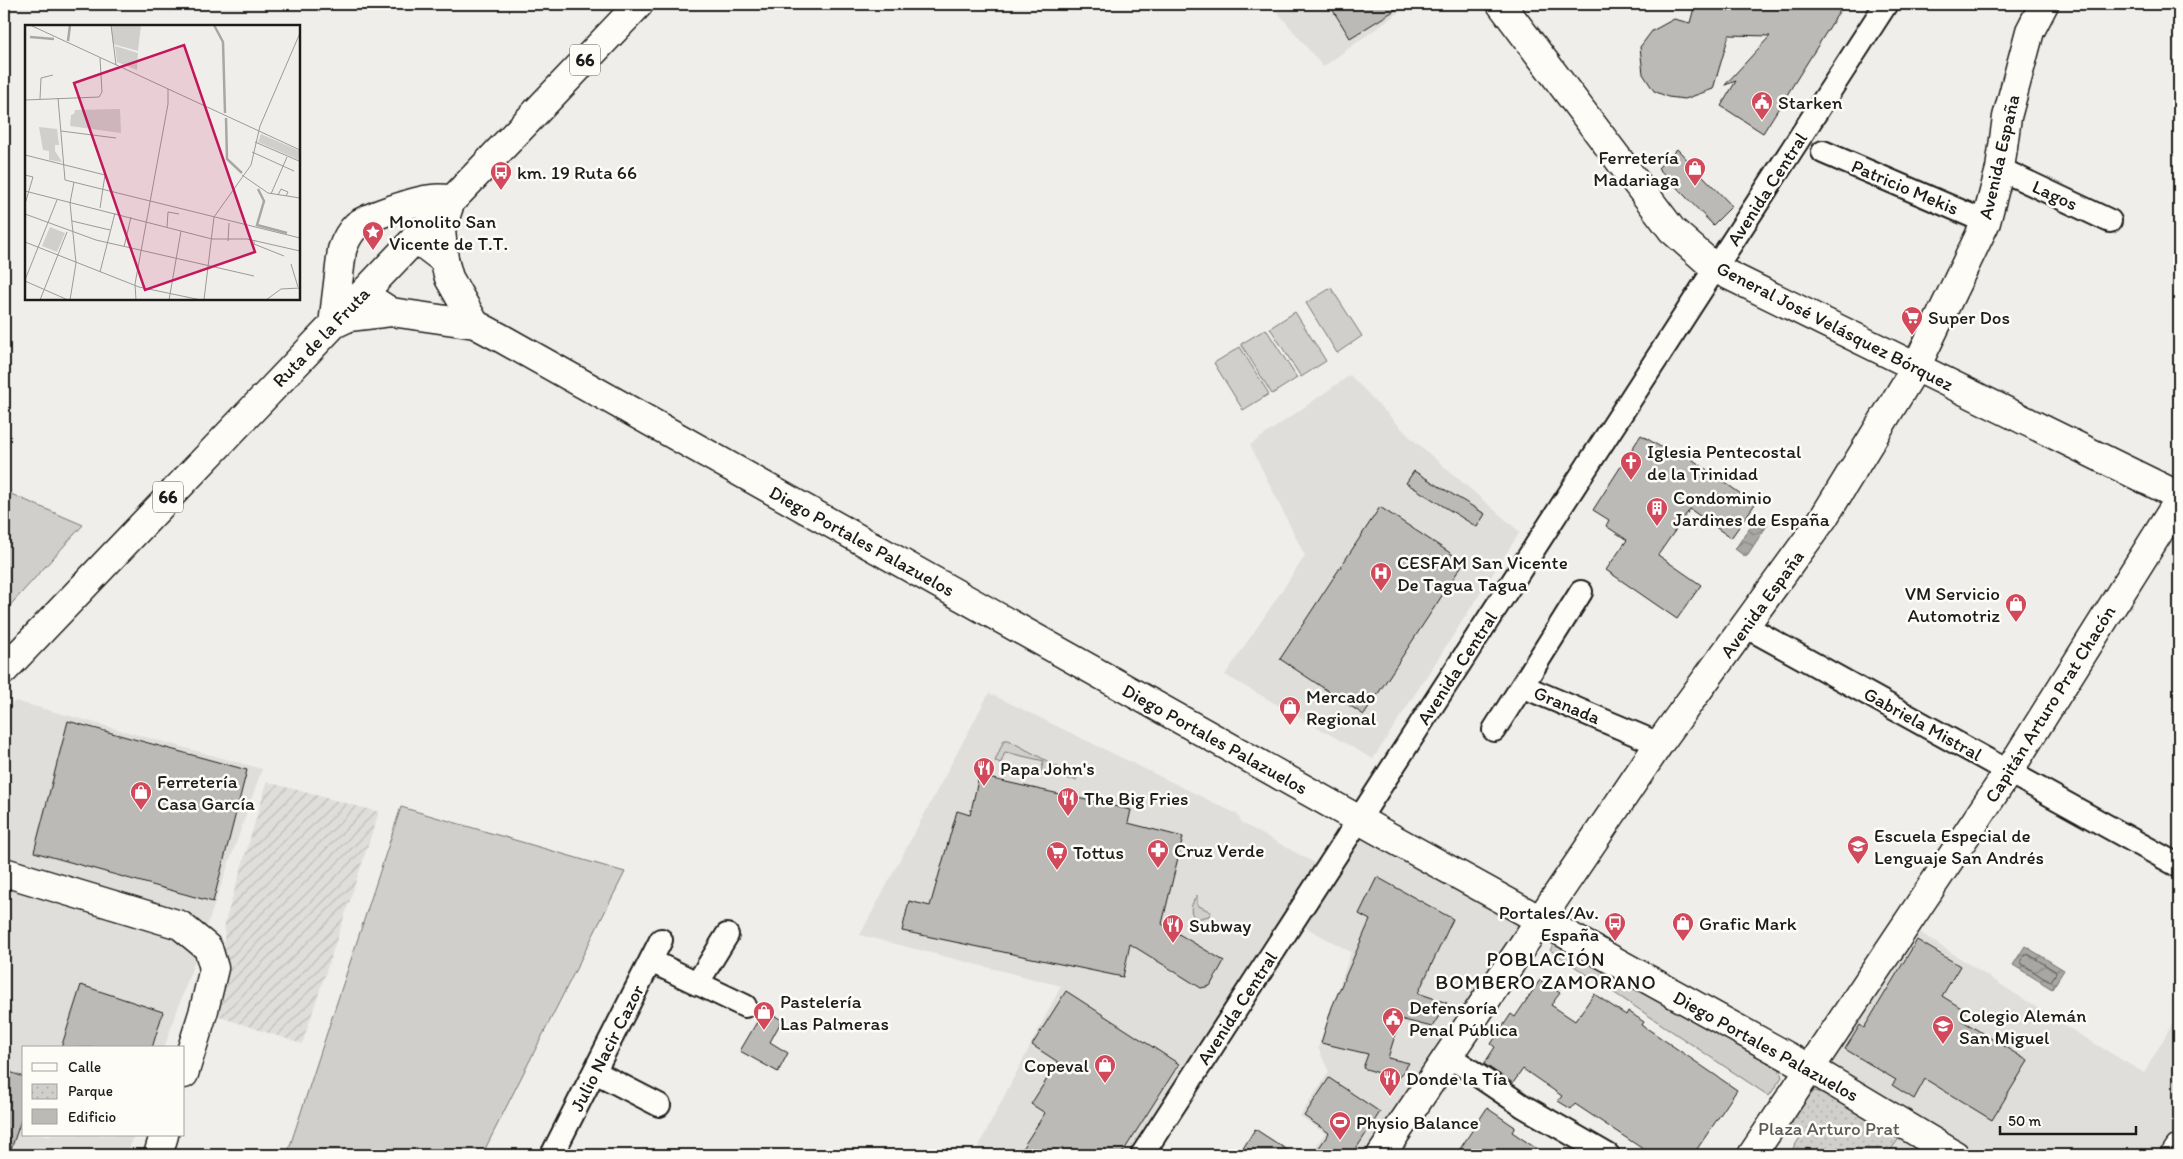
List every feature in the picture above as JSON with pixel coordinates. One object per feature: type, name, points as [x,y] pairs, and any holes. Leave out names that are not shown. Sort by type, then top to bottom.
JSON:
[{"type":"main road","name":"Ruta de la Fruta","points":[[4,670],[451,199],[640,4]]},
{"type":"main road","name":"General José Velásquez Bórquez","points":[[1501,4],[1672,230],[1716,269],[2179,498]]},
{"type":"main road","name":"Avenida España","points":[[1381,1155],[1659,744],[1824,517],[1916,367],[1986,222],[2000,169],[2006,117],[2030,31],[2044,4]]},
{"type":"main road","points":[[333,325],[340,260],[346,239],[355,226],[366,218],[430,199],[451,199],[441,230],[444,260],[449,278],[475,324]]},
{"type":"main road","points":[[366,218],[392,222],[400,226],[444,260]]},
{"type":"main road","points":[[340,260],[350,282],[391,312]]},
{"type":"main road","points":[[333,325],[349,317],[391,312],[475,324]]},
{"type":"main road","name":"Diego Portales Palazuelos","points":[[475,324],[1359,820],[1808,1068],[1955,1155]]},
{"type":"main road","name":"Capitán Arturo Prat Chacón","points":[[1752,1155],[1808,1068],[2009,771],[2179,498]]},
{"type":"main road","points":[[4,872],[180,925],[208,948],[214,968],[204,1010],[185,1071]]},
{"type":"main road","points":[[158,1155],[164,1136]]},
{"type":"main road","points":[[2175,1155],[2179,1149]]},
{"type":"street","name":"Avenida Central","points":[[1142,1155],[1886,4]]},
{"type":"street","name":"Patricio Mekis","points":[[1823,152],[1986,222]]},
{"type":"street","name":"Lagos","points":[[2000,169],[2110,222]]},
{"type":"street","name":"Granada","points":[[1581,592],[1522,686],[1659,744]]},
{"type":"street","name":"Gabriela Mistral","points":[[1745,626],[2179,866]]},
{"type":"street","points":[[1494,730],[1522,686]]},
{"type":"street","points":[[697,984],[727,935]]},
{"type":"street","name":"Julio Nacir Cazor","points":[[552,1155],[661,940]]},
{"type":"street","points":[[651,961],[745,1006]]},
{"type":"street","points":[[1449,1056],[1523,1106],[1608,1155]]},
{"type":"street","points":[[594,1072],[659,1105]]},
{"type":"shaded area","points":[[1271,4],[1410,4],[1323,67]]},
{"type":"shaded area","name":"CESFAM San Vicente De Tagua Tagua","points":[[1350,375],[1410,437],[1520,532],[1373,759],[1225,675],[1305,556],[1250,445]]},
{"type":"shaded area","points":[[989,693],[1237,814],[1242,823],[1322,867],[1135,1155],[974,1155],[1061,986],[860,935]]},
{"type":"shaded area","points":[[15,701],[262,769],[165,1046],[22,1046],[22,1136],[134,1136],[127,1155],[4,1155],[4,712]]},
{"type":"shaded area","points":[[267,782],[379,812],[302,1044],[220,1017],[225,922]]},
{"type":"shaded area","points":[[1359,820],[1539,920],[1381,1155],[1310,1155],[1325,1133],[1300,1116],[1329,1072],[1318,1048],[1351,952],[1294,921]]},
{"type":"shaded area","name":"Colegio Alemán San Miguel","points":[[1913,928],[2059,1022],[2144,1073],[2179,1012],[2179,1155],[1982,1155],[1825,1067]]},
{"type":"shaded area","points":[[1900,1137],[1933,1155],[1887,1155]]},
{"type":"green space","points":[[1331,288],[1362,336],[1337,353],[1306,303]]},
{"type":"green space","points":[[1295,312],[1326,361],[1301,377],[1270,328]]},
{"type":"green space","points":[[1266,329],[1297,378],[1272,394],[1241,344]]},
{"type":"green space","points":[[1240,347],[1269,394],[1243,410],[1214,363]]},
{"type":"green space","points":[[4,491],[83,525],[4,612]]},
{"type":"green space","points":[[1004,740],[1008,740],[1077,777],[1076,780],[1040,774],[1044,761],[1005,752],[1001,763],[995,761]]},
{"type":"green space","points":[[401,807],[625,872],[482,1155],[287,1155]]},
{"type":"green space","points":[[1197,895],[1197,905],[1211,912],[1209,916],[1197,919],[1192,914],[1192,905]]},
{"type":"green space","points":[[1554,944],[1779,1068],[1782,1077],[1769,1096],[1550,950]]},
{"type":"green space","name":"Plaza Arturo Prat","points":[[1816,1091],[1829,1096],[1900,1137],[1887,1155],[1789,1155],[1802,1134],[1783,1122],[1807,1092]]},
{"type":"water","points":[[1757,517],[1768,524],[1746,557],[1735,549]]},
{"type":"water","points":[[2025,946],[2064,970],[2052,989],[2013,965]]},
{"type":"building","points":[[1329,4],[1405,4],[1350,38]]},
{"type":"building","points":[[1695,4],[1844,4],[1763,133],[1721,106],[1736,81],[1725,85],[1770,36],[1729,35],[1713,89],[1685,99],[1668,97],[1654,91],[1643,74],[1640,47],[1652,31],[1674,19],[1690,23]]},
{"type":"building","name":"Ferretería Madariaga","points":[[1677,149],[1732,206],[1713,225],[1658,168]]},
{"type":"building","name":"Condominio Jardines de España","points":[[1641,435],[1682,460],[1686,455],[1755,504],[1731,538],[1690,509],[1658,555],[1701,585],[1677,619],[1606,570],[1627,540],[1606,526],[1609,520],[1593,510]]},
{"type":"building","points":[[1414,471],[1485,514],[1477,527],[1406,483]]},
{"type":"building","points":[[1380,507],[1464,562],[1364,715],[1280,659]]},
{"type":"building","name":"Ferretería Casa García","points":[[68,721],[247,770],[213,902],[34,852]]},
{"type":"building","name":"Tottus","points":[[979,776],[1131,810],[1128,823],[1183,837],[1162,924],[1224,961],[1210,986],[1201,988],[1130,944],[1123,977],[902,931],[909,901],[930,906],[957,811],[970,815]]},
{"type":"building","points":[[1377,877],[1453,919],[1418,993],[1447,1003],[1432,1027],[1400,1019],[1388,1058],[1409,1063],[1398,1079],[1363,1068],[1368,1054],[1321,1043],[1332,1007],[1370,920],[1359,914]]},
{"type":"building","points":[[1917,940],[1960,966],[1942,996],[1966,1011],[1961,1020],[2028,1061],[1992,1120],[1925,1079],[1914,1099],[1892,1085],[1896,1080],[1845,1049],[1860,1025],[1864,1028]]},
{"type":"building","points":[[1540,980],[1560,993],[1551,1005],[1575,1021],[1594,994],[1626,1015],[1628,1011],[1644,1022],[1642,1025],[1737,1090],[1693,1155],[1652,1155],[1575,1104],[1571,1109],[1558,1101],[1562,1096],[1523,1069],[1513,1083],[1484,1064],[1495,1047],[1491,1044],[1511,1014],[1515,1017]]},
{"type":"building","points":[[81,985],[163,1012],[153,1046],[62,1046]]},
{"type":"building","name":"Copeval","points":[[1066,991],[1179,1064],[1121,1155],[1018,1155],[1045,1113],[1031,1104],[1058,1062],[1032,1045]]},
{"type":"building","name":"Pastelería Las Palmeras","points":[[764,1010],[782,1020],[770,1042],[788,1053],[778,1072],[740,1051]]},
{"type":"building","points":[[4,1070],[22,1076],[22,1118],[9,1155],[4,1155]]},
{"type":"building","points":[[1329,1078],[1380,1112],[1352,1155],[1314,1155],[1329,1133],[1304,1116]]},
{"type":"building","points":[[1487,1108],[1515,1127],[1512,1132],[1546,1155],[1456,1155]]},
{"type":"building","points":[[1255,1129],[1295,1155],[1239,1155]]},
{"type":"place","name":"Starken","points":[[1762,121]]},
{"type":"place","name":"Ferretería Madariaga","points":[[1695,187]]},
{"type":"place","name":"km. 19 Ruta 66","points":[[501,191]]},
{"type":"place","name":"Monolito San Vicente de T.T.","points":[[373,251]]},
{"type":"place","name":"Super Dos","points":[[1912,336]]},
{"type":"place","name":"Iglesia Pentecostal de la Trinidad","points":[[1631,481]]},
{"type":"place","name":"Condominio Jardines de España","points":[[1657,527]]},
{"type":"place","name":"CESFAM San Vicente De Tagua Tagua","points":[[1381,592]]},
{"type":"place","name":"VM Servicio Automotriz","points":[[2016,623]]},
{"type":"place","name":"Mercado Regional","points":[[1290,726]]},
{"type":"place","name":"Papa John's","points":[[984,787]]},
{"type":"place","name":"Ferretería Casa García","points":[[141,811]]},
{"type":"place","name":"The Big Fries","points":[[1068,817]]},
{"type":"place","name":"Escuela Especial de Lenguaje San Andrés","points":[[1858,865]]},
{"type":"place","name":"Cruz Verde","points":[[1158,869]]},
{"type":"place","name":"Tottus","points":[[1057,871]]},
{"type":"place","name":"Portales/Av. España","points":[[1615,942]]},
{"type":"place","name":"Grafic Mark","points":[[1683,942]]},
{"type":"place","name":"Subway","points":[[1173,944]]},
{"type":"place","name":"Pastelería Las Palmeras","points":[[764,1031]]},
{"type":"place","name":"Defensoría Penal Pública","points":[[1393,1037]]},
{"type":"place","name":"Colegio Alemán San Miguel","points":[[1943,1045]]},
{"type":"place","name":"Copeval","points":[[1105,1084]]},
{"type":"place","name":"Donde la Tía","points":[[1390,1097]]},
{"type":"place","name":"Physio Balance","points":[[1340,1141]]},
{"type":"district","name":"POBLACIÓN BOMBERO ZAMORANO","points":[[1546,970]]}]
